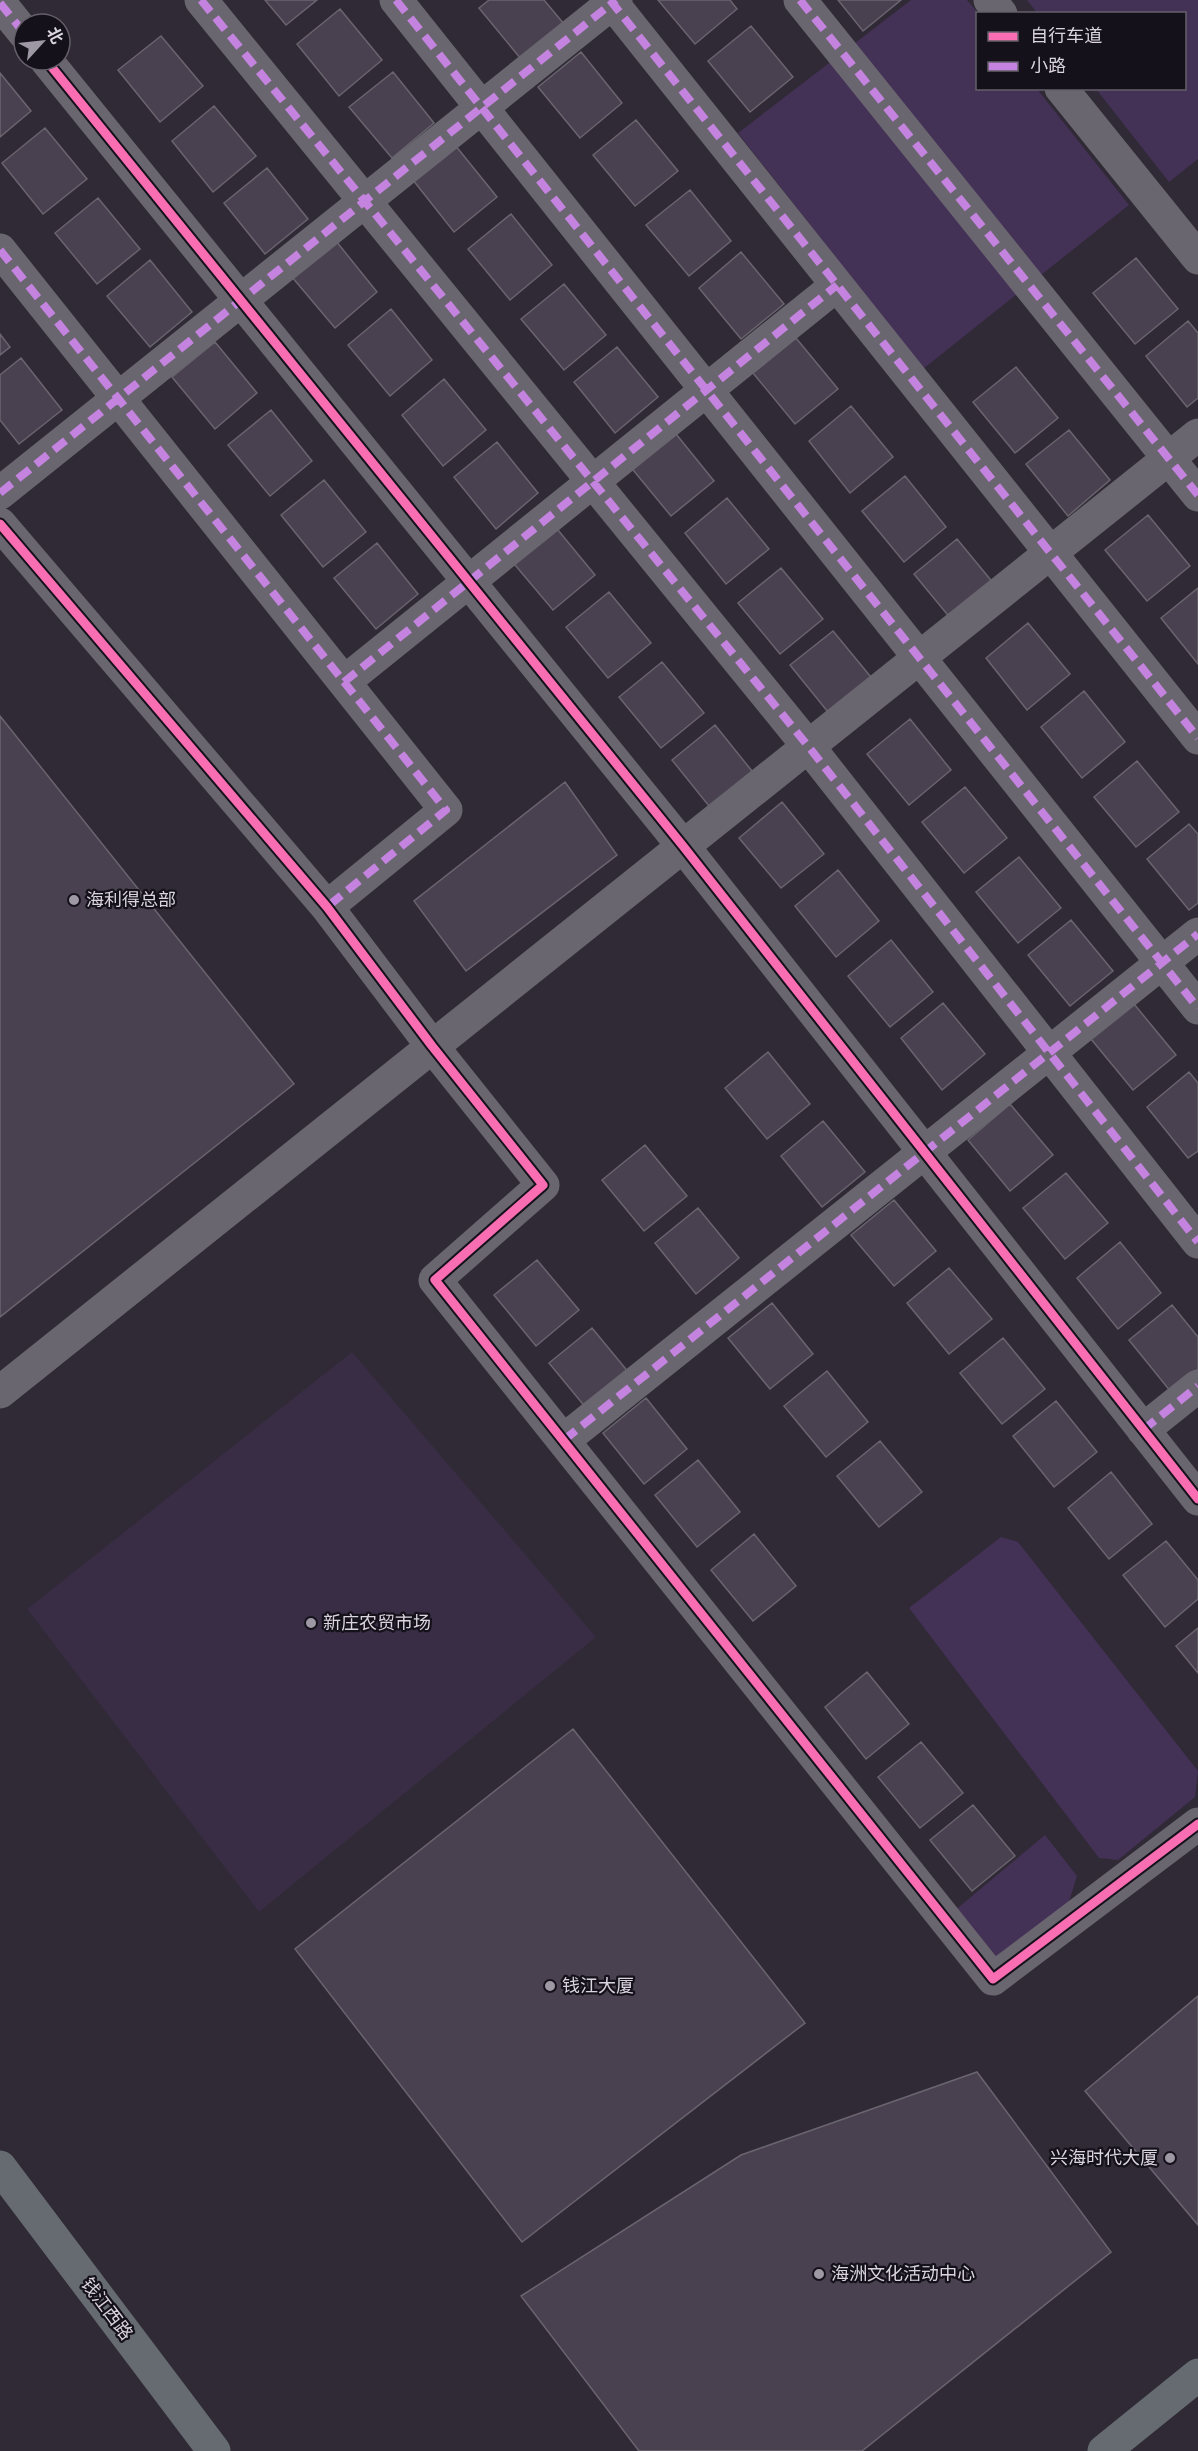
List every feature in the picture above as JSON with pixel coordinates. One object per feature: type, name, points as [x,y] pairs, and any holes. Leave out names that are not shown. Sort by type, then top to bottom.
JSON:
[{"type":"main road","name":"钱江西路","points":[[0,2167],[214,2451]]},
{"type":"main road","points":[[1104,2451],[1198,2375]]},
{"type":"street","points":[[201,0],[808,746],[1198,1242]]},
{"type":"street","points":[[396,0],[1198,1008]]},
{"type":"street","points":[[800,0],[1198,495]]},
{"type":"street","points":[[990,0],[999,12]]},
{"type":"street","points":[[0,493],[613,1],[1198,738]]},
{"type":"street","points":[[56,72],[683,846],[1198,1499]]},
{"type":"street","points":[[1064,90],[1198,258]]},
{"type":"street","points":[[0,250],[446,810],[327,907]]},
{"type":"street","points":[[344,682],[837,285]]},
{"type":"street","points":[[0,1392],[1198,435]]},
{"type":"street","points":[[0,524],[327,907],[432,1046],[543,1185],[435,1280],[993,1979],[1198,1824]]},
{"type":"street","points":[[564,1440],[1198,934]]},
{"type":"street","points":[[1143,1430],[1198,1386]]},
{"type":"shaded area","points":[[911,0],[967,0],[977,12],[976,90],[1038,90],[1129,205],[923,369],[738,133]]},
{"type":"shaded area","points":[[1027,0],[1198,0],[1198,159],[1169,182],[1097,90],[1186,90],[1186,12],[1036,12]]},
{"type":"shaded area","name":"新庄农贸市场","points":[[352,1352],[596,1637],[259,1912],[27,1609]]},
{"type":"shaded area","points":[[1001,1537],[1018,1542],[1198,1771],[1195,1797],[1118,1860],[1099,1858],[909,1608]]},
{"type":"shaded area","points":[[1045,1835],[1077,1876],[1069,1902],[995,1965],[953,1912]]},
{"type":"building","points":[[265,0],[317,0],[286,25]]},
{"type":"building","points":[[489,0],[544,0],[564,24],[521,59],[479,8]]},
{"type":"building","points":[[658,0],[730,0],[737,9],[695,44]]},
{"type":"building","points":[[838,0],[901,0],[863,31]]},
{"type":"building","points":[[340,9],[382,60],[339,96],[297,44]]},
{"type":"building","points":[[751,26],[793,77],[750,112],[708,61]]},
{"type":"building","points":[[161,36],[203,86],[160,122],[118,70]]},
{"type":"building","points":[[581,52],[622,103],[580,138],[538,87]]},
{"type":"building","points":[[393,72],[434,123],[392,158],[349,107]]},
{"type":"building","points":[[0,73],[31,111],[0,137]]},
{"type":"building","points":[[214,106],[256,156],[213,192],[172,141]]},
{"type":"building","points":[[636,120],[678,171],[635,206],[593,155]]},
{"type":"building","points":[[45,128],[87,179],[43,214],[2,163]]},
{"type":"building","points":[[455,145],[497,197],[454,232],[413,180]]},
{"type":"building","points":[[267,168],[308,219],[265,254],[224,203]]},
{"type":"building","points":[[690,190],[731,241],[689,276],[646,225]]},
{"type":"building","points":[[98,198],[140,249],[97,284],[55,233]]},
{"type":"building","points":[[511,214],[552,265],[510,300],[468,249]]},
{"type":"building","points":[[336,241],[377,292],[335,328],[292,277]]},
{"type":"building","points":[[741,252],[784,304],[741,339],[699,288]]},
{"type":"building","points":[[1136,258],[1178,309],[1135,344],[1093,293]]},
{"type":"building","points":[[150,260],[192,312],[150,347],[107,296]]},
{"type":"building","points":[[564,284],[606,335],[564,370],[521,319]]},
{"type":"building","points":[[391,309],[432,360],[390,396],[348,345]]},
{"type":"building","points":[[1188,321],[1198,333],[1198,398],[1187,407],[1146,356]]},
{"type":"building","points":[[0,334],[10,347],[0,355]]},
{"type":"building","points":[[796,338],[838,389],[795,424],[753,373]]},
{"type":"building","points":[[215,342],[257,393],[215,429],[172,377]]},
{"type":"building","points":[[617,347],[658,397],[615,433],[574,382]]},
{"type":"building","points":[[21,358],[62,410],[19,444],[0,420],[0,375]]},
{"type":"building","points":[[1016,367],[1058,418],[1015,453],[973,402]]},
{"type":"building","points":[[444,379],[486,430],[443,466],[402,415]]},
{"type":"building","points":[[851,406],[893,457],[850,493],[809,441]]},
{"type":"building","points":[[271,410],[312,461],[270,496],[228,445]]},
{"type":"building","points":[[672,429],[714,481],[671,516],[629,465]]},
{"type":"building","points":[[1069,430],[1110,480],[1068,516],[1026,464]]},
{"type":"building","points":[[497,442],[538,493],[496,529],[454,477]]},
{"type":"building","points":[[905,476],[946,527],[904,562],[862,511]]},
{"type":"building","points":[[324,480],[366,532],[323,567],[281,515]]},
{"type":"building","points":[[727,498],[769,549],[726,584],[685,533]]},
{"type":"building","points":[[1148,515],[1190,566],[1147,601],[1105,550]]},
{"type":"building","points":[[553,524],[595,575],[553,610],[510,559]]},
{"type":"building","points":[[957,539],[999,590],[956,625],[914,574]]},
{"type":"building","points":[[377,543],[418,594],[376,629],[334,578]]},
{"type":"building","points":[[781,568],[823,619],[780,654],[738,603]]},
{"type":"building","points":[[1198,588],[1198,664],[1161,618]]},
{"type":"building","points":[[609,592],[651,643],[608,678],[566,627]]},
{"type":"building","points":[[1028,623],[1070,674],[1027,710],[986,658]]},
{"type":"building","points":[[833,631],[875,682],[832,717],[790,665]]},
{"type":"building","points":[[662,662],[704,713],[661,748],[619,697]]},
{"type":"building","points":[[1084,691],[1125,742],[1082,778],[1041,727]]},
{"type":"building","name":"海利得总部","points":[[0,716],[294,1084],[0,1317]]},
{"type":"building","points":[[910,719],[951,770],[909,805],[867,754]]},
{"type":"building","points":[[715,725],[756,776],[713,811],[672,760]]},
{"type":"building","points":[[1137,761],[1179,812],[1136,847],[1094,797]]},
{"type":"building","points":[[565,782],[617,855],[466,971],[414,901]]},
{"type":"building","points":[[965,787],[1007,838],[964,873],[922,822]]},
{"type":"building","points":[[782,802],[824,854],[781,888],[739,838]]},
{"type":"building","points":[[1189,824],[1198,834],[1198,903],[1189,910],[1147,859]]},
{"type":"building","points":[[1019,857],[1061,908],[1018,943],[976,892]]},
{"type":"building","points":[[838,870],[879,921],[836,957],[795,906]]},
{"type":"building","points":[[1071,920],[1113,971],[1070,1006],[1028,955]]},
{"type":"building","points":[[891,940],[933,992],[890,1027],[848,976]]},
{"type":"building","points":[[943,1003],[985,1054],[942,1090],[901,1038]]},
{"type":"building","points":[[1134,1004],[1176,1055],[1133,1090],[1091,1039]]},
{"type":"building","points":[[768,1052],[810,1104],[767,1139],[725,1088]]},
{"type":"building","points":[[1189,1072],[1198,1083],[1198,1151],[1188,1158],[1147,1107]]},
{"type":"building","points":[[1010,1104],[1053,1155],[1010,1191],[968,1140]]},
{"type":"building","points":[[823,1121],[865,1172],[822,1207],[781,1156]]},
{"type":"building","points":[[645,1145],[687,1196],[644,1231],[602,1180]]},
{"type":"building","points":[[1066,1173],[1108,1223],[1065,1259],[1023,1208]]},
{"type":"building","points":[[894,1200],[936,1251],[894,1286],[851,1235]]},
{"type":"building","points":[[698,1208],[739,1258],[696,1294],[655,1243]]},
{"type":"building","points":[[1120,1242],[1161,1293],[1118,1329],[1077,1278]]},
{"type":"building","points":[[537,1260],[579,1310],[536,1346],[494,1295]]},
{"type":"building","points":[[949,1268],[992,1319],[949,1354],[907,1303]]},
{"type":"building","points":[[772,1303],[813,1354],[770,1389],[728,1338]]},
{"type":"building","points":[[1172,1305],[1198,1337],[1198,1369],[1171,1392],[1129,1340]]},
{"type":"building","points":[[592,1328],[634,1379],[591,1414],[549,1363]]},
{"type":"building","points":[[1003,1338],[1045,1389],[1002,1424],[960,1373]]},
{"type":"building","points":[[827,1371],[868,1422],[826,1457],[784,1406]]},
{"type":"building","points":[[646,1398],[687,1449],[644,1484],[603,1433]]},
{"type":"building","points":[[1056,1401],[1097,1452],[1054,1487],[1013,1436]]},
{"type":"building","points":[[880,1441],[922,1492],[879,1527],[837,1476]]},
{"type":"building","points":[[698,1460],[740,1512],[697,1547],[655,1495]]},
{"type":"building","points":[[1111,1472],[1152,1524],[1109,1559],[1068,1508]]},
{"type":"building","points":[[754,1534],[796,1586],[753,1621],[711,1570]]},
{"type":"building","points":[[1166,1541],[1198,1580],[1198,1599],[1165,1627],[1123,1575]]},
{"type":"building","points":[[1198,1628],[1198,1673],[1176,1646]]},
{"type":"building","points":[[867,1672],[909,1724],[866,1759],[825,1707]]},
{"type":"building","name":"钱江大厦","points":[[573,1729],[805,2023],[522,2242],[295,1949]]},
{"type":"building","points":[[921,1742],[963,1793],[920,1828],[878,1777]]},
{"type":"building","points":[[973,1805],[1015,1856],[972,1891],[930,1840]]},
{"type":"building","name":"兴海时代大厦","points":[[1198,1996],[1198,2225],[1085,2091]]},
{"type":"building","name":"海洲文化活动中心","points":[[977,2072],[1111,2252],[862,2451],[639,2451],[521,2296],[741,2155]]},
{"type":"marked path","points":[[201,0],[808,746],[1198,1242]]},
{"type":"marked path","points":[[396,0],[1198,1008]]},
{"type":"marked path","points":[[610,0],[1198,738]]},
{"type":"marked path","points":[[0,493],[616,0]]},
{"type":"marked path","points":[[800,0],[1198,495]]},
{"type":"marked path","points":[[0,3],[12,18]]},
{"type":"marked path","points":[[0,250],[446,810],[327,907]]},
{"type":"marked path","points":[[344,682],[837,285]]},
{"type":"marked path","points":[[564,1440],[1198,934]]},
{"type":"marked path","points":[[1143,1430],[1198,1386]]},
{"type":"cycle path","points":[[56,72],[683,846],[1198,1499]]},
{"type":"cycle path","points":[[0,524],[327,907],[432,1046],[543,1185],[435,1280],[993,1979],[1198,1824]]},
{"type":"place","name":"海利得总部","points":[[74,900]]},
{"type":"place","name":"新庄农贸市场","points":[[311,1623]]},
{"type":"place","name":"钱江大厦","points":[[550,1986]]},
{"type":"place","name":"兴海时代大厦","points":[[1170,2158]]},
{"type":"place","name":"海洲文化活动中心","points":[[819,2274]]}]
